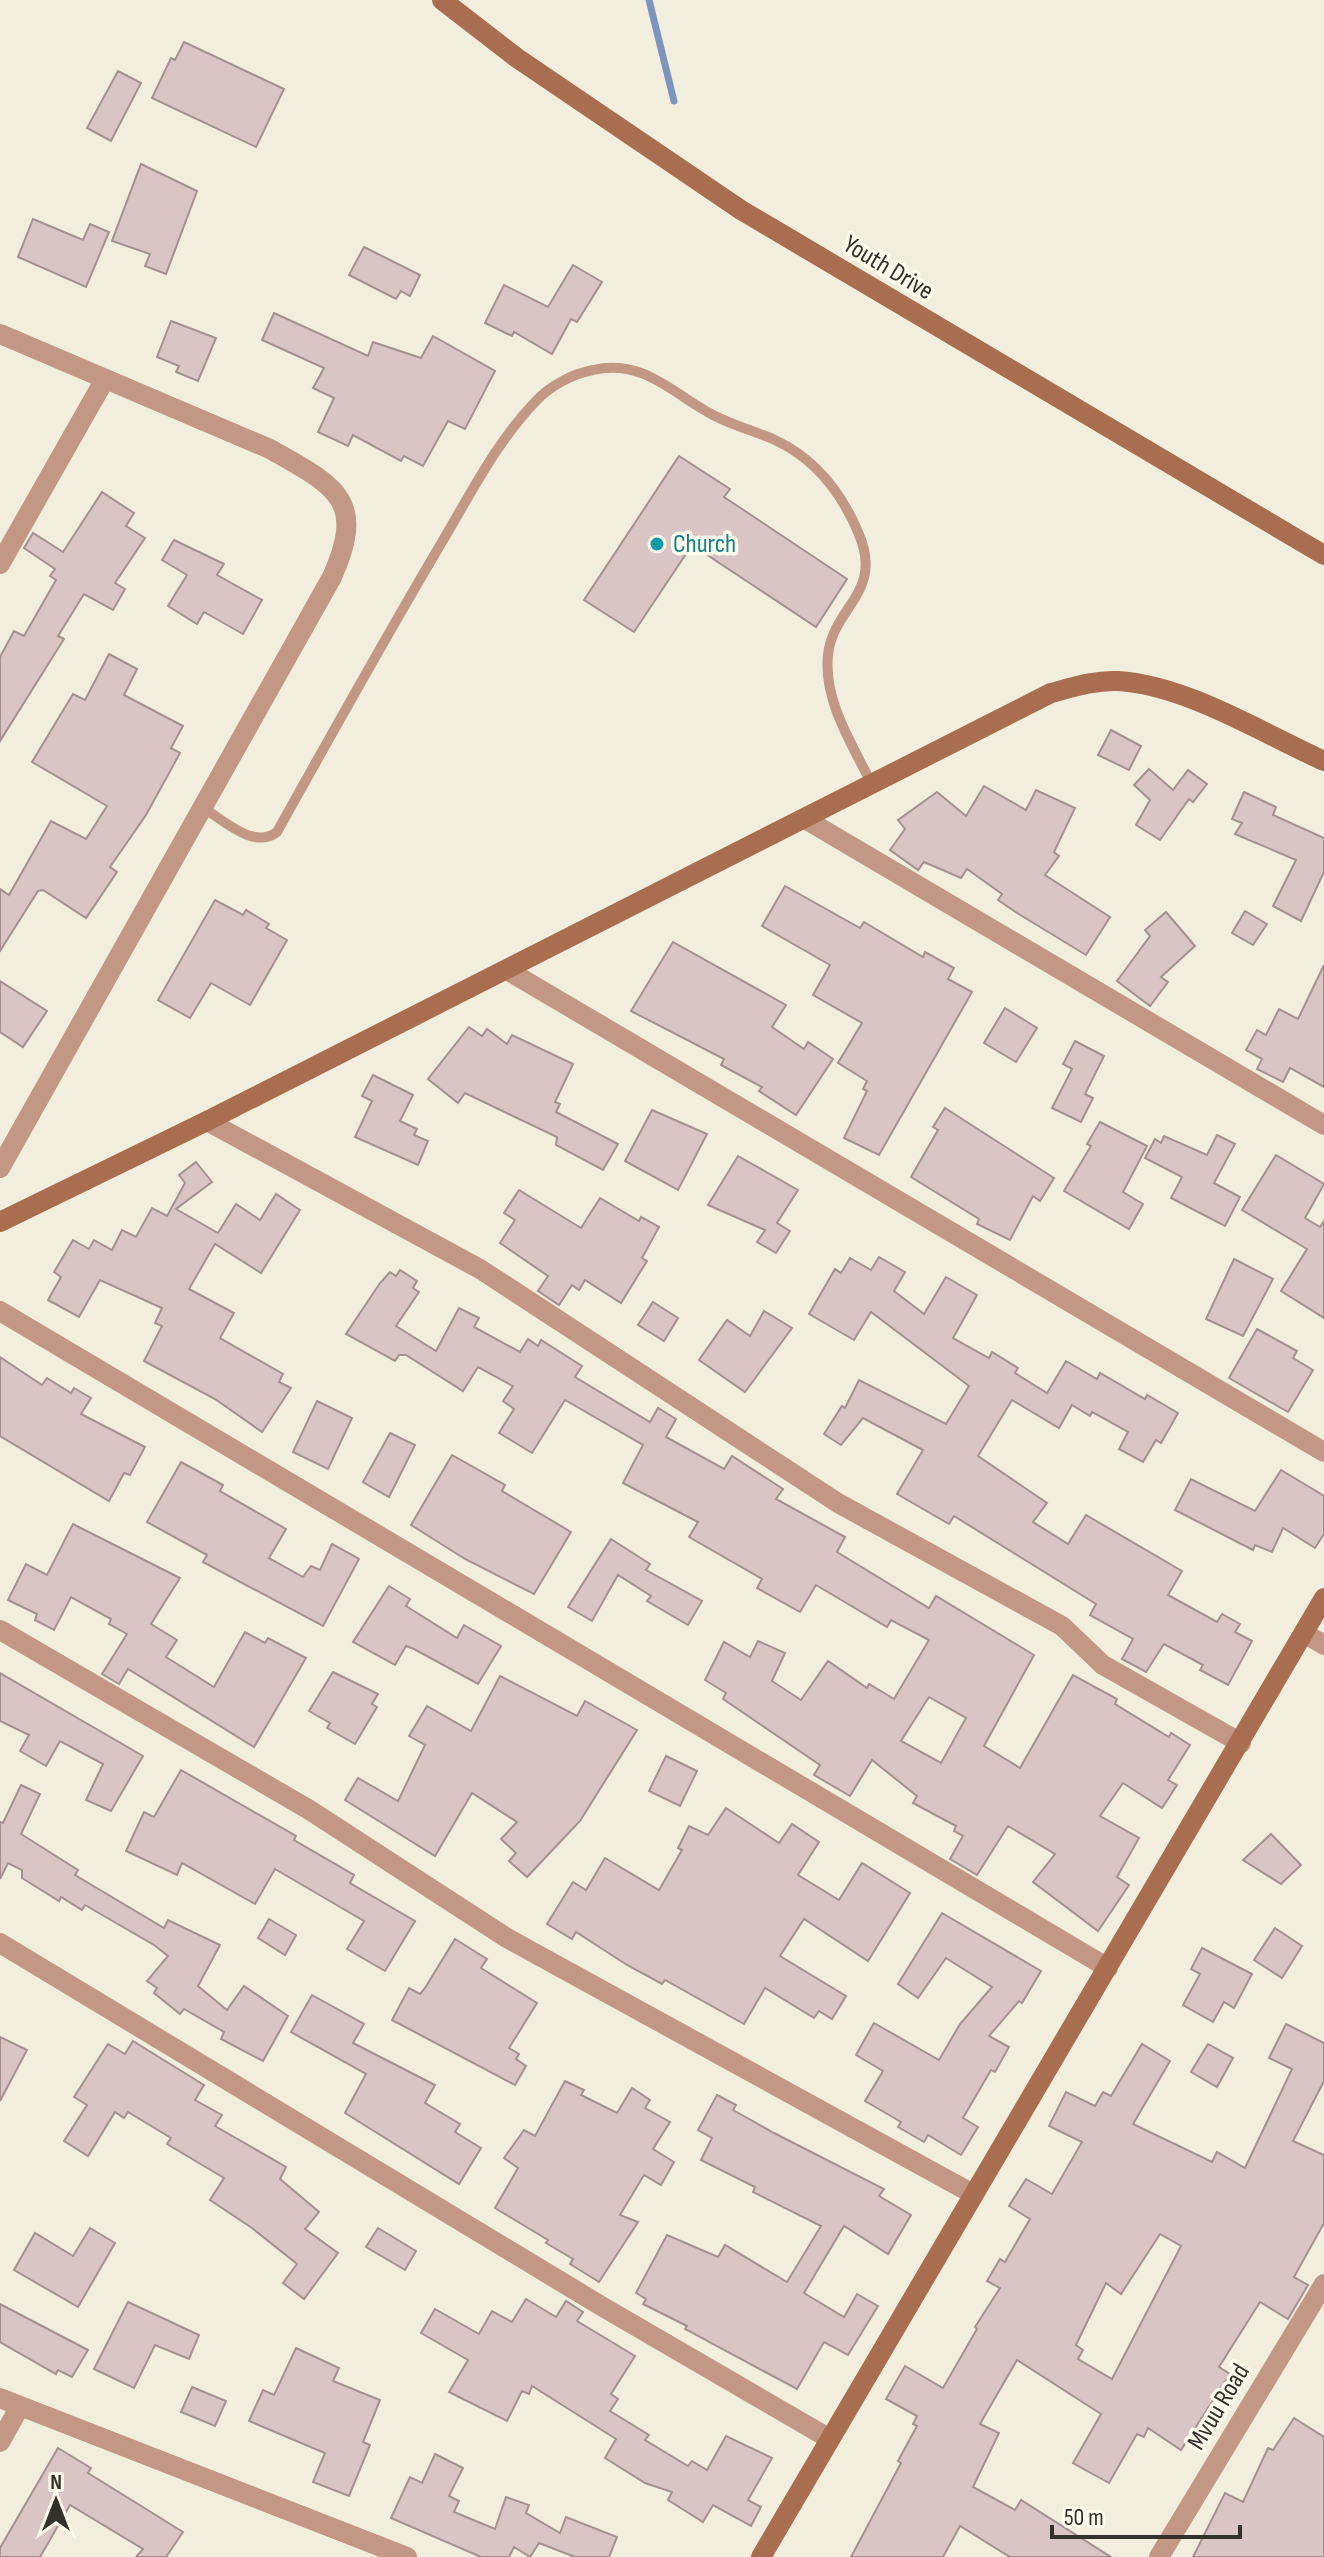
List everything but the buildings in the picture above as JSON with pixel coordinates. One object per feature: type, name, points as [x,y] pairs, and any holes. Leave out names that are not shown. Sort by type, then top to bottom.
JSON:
[{"type":"street","name":"Youth Drive","points":[[442,0],[517,58],[741,210],[1324,555]]},
{"type":"street","points":[[0,334],[270,449],[328,485],[348,516],[348,534],[332,577],[0,1168]]},
{"type":"street","points":[[0,564],[105,379]]},
{"type":"street","points":[[0,1222],[207,1121],[1051,693],[1083,684],[1116,681],[1178,694],[1324,761]]},
{"type":"street","points":[[805,819],[1324,1125]]},
{"type":"street","points":[[507,970],[1324,1452]]},
{"type":"street","points":[[207,1121],[480,1269],[838,1503],[1062,1626],[1103,1665],[1241,1743]]},
{"type":"street","points":[[0,1311],[1108,1968]]},
{"type":"street","points":[[761,2557],[1324,1598]]},
{"type":"street","points":[[0,1630],[308,1809],[507,1938],[973,2194]]},
{"type":"street","points":[[1304,1633],[1324,1645]]},
{"type":"street","points":[[0,1943],[577,2292],[830,2439]]},
{"type":"street","name":"Mvuu Road","points":[[1159,2557],[1324,2284]]},
{"type":"street","points":[[0,2398],[19,2408],[407,2557]]},
{"type":"street","points":[[0,2442],[19,2408]]},
{"type":"lane","points":[[202,807],[255,840],[269,839],[277,832],[397,618],[513,431],[536,400],[558,384],[582,373],[611,367],[639,370],[732,425],[785,445],[815,466],[837,492],[860,535],[865,566],[859,596],[835,629],[828,654],[829,684],[836,711],[872,785]]},
{"type":"waterway","points":[[649,0],[674,101]]},
{"type":"place","name":"Church","points":[[657,544]]}]
